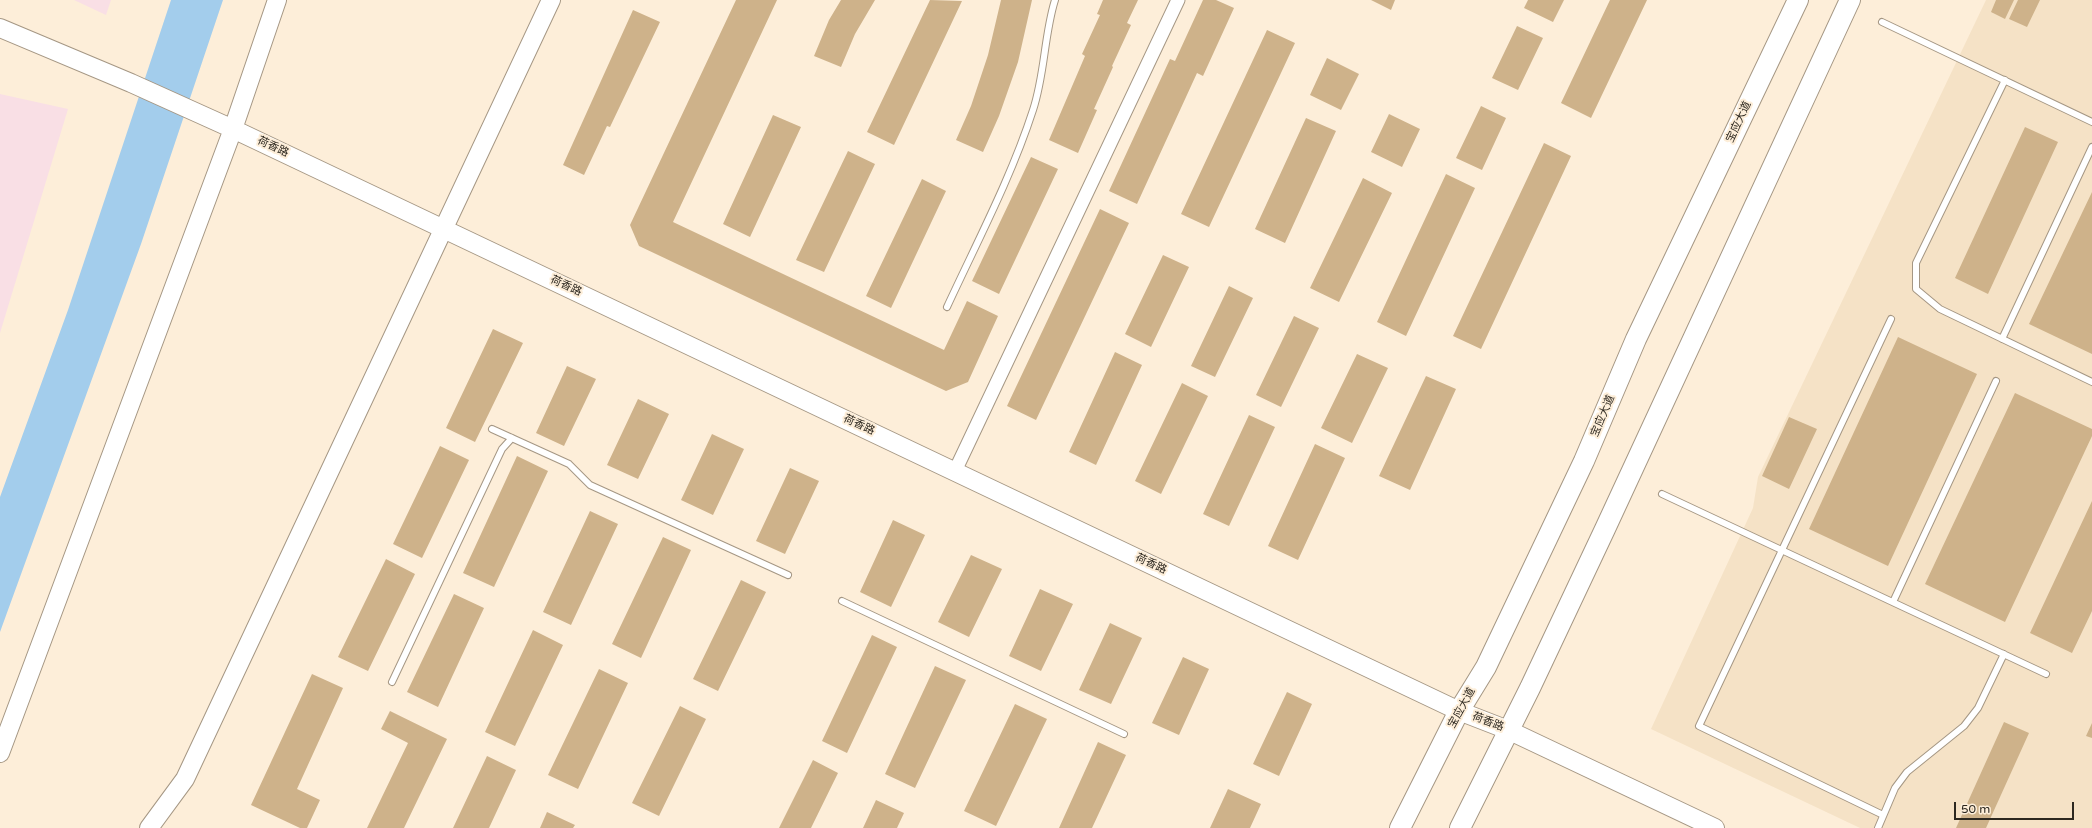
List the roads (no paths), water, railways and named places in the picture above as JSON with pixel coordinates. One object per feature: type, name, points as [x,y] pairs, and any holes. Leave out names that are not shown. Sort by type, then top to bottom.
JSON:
[{"type":"main road","name":"宝应大道","points":[[1400,828],[1459,711],[1489,660],[1584,461],[1639,332],[1798,0]]},
{"type":"main road","points":[[1460,828],[1612,515],[1850,0]]},
{"type":"street","points":[[0,753],[233,129],[277,0]]},
{"type":"street","points":[[150,828],[185,779],[552,0]]},
{"type":"street","points":[[955,471],[1178,0]]},
{"type":"street","name":"荷香路","points":[[0,28],[131,82],[233,129],[445,228],[1459,711],[1508,730],[1715,828]]},
{"type":"lane","points":[[947,307],[1009,172],[1034,109],[1042,76],[1051,13],[1055,0]]},
{"type":"lane","points":[[1882,22],[2092,122]]},
{"type":"lane","points":[[2005,80],[1916,263],[1916,289],[1940,309],[2092,382]]},
{"type":"lane","points":[[2002,339],[2092,147]]},
{"type":"lane","points":[[1883,815],[1699,726],[1891,319]]},
{"type":"lane","points":[[1893,602],[1996,380]]},
{"type":"lane","points":[[492,429],[569,464],[590,485],[788,575]]},
{"type":"lane","points":[[392,682],[502,449],[512,438]]},
{"type":"lane","points":[[1662,494],[2046,674]]},
{"type":"lane","points":[[842,601],[1124,734]]},
{"type":"lane","points":[[1878,828],[1895,788],[1907,772],[1964,726],[1978,708],[2004,654]]},
{"type":"water","points":[[171,0],[223,0],[141,244],[0,632],[0,497],[68,310]]}]
